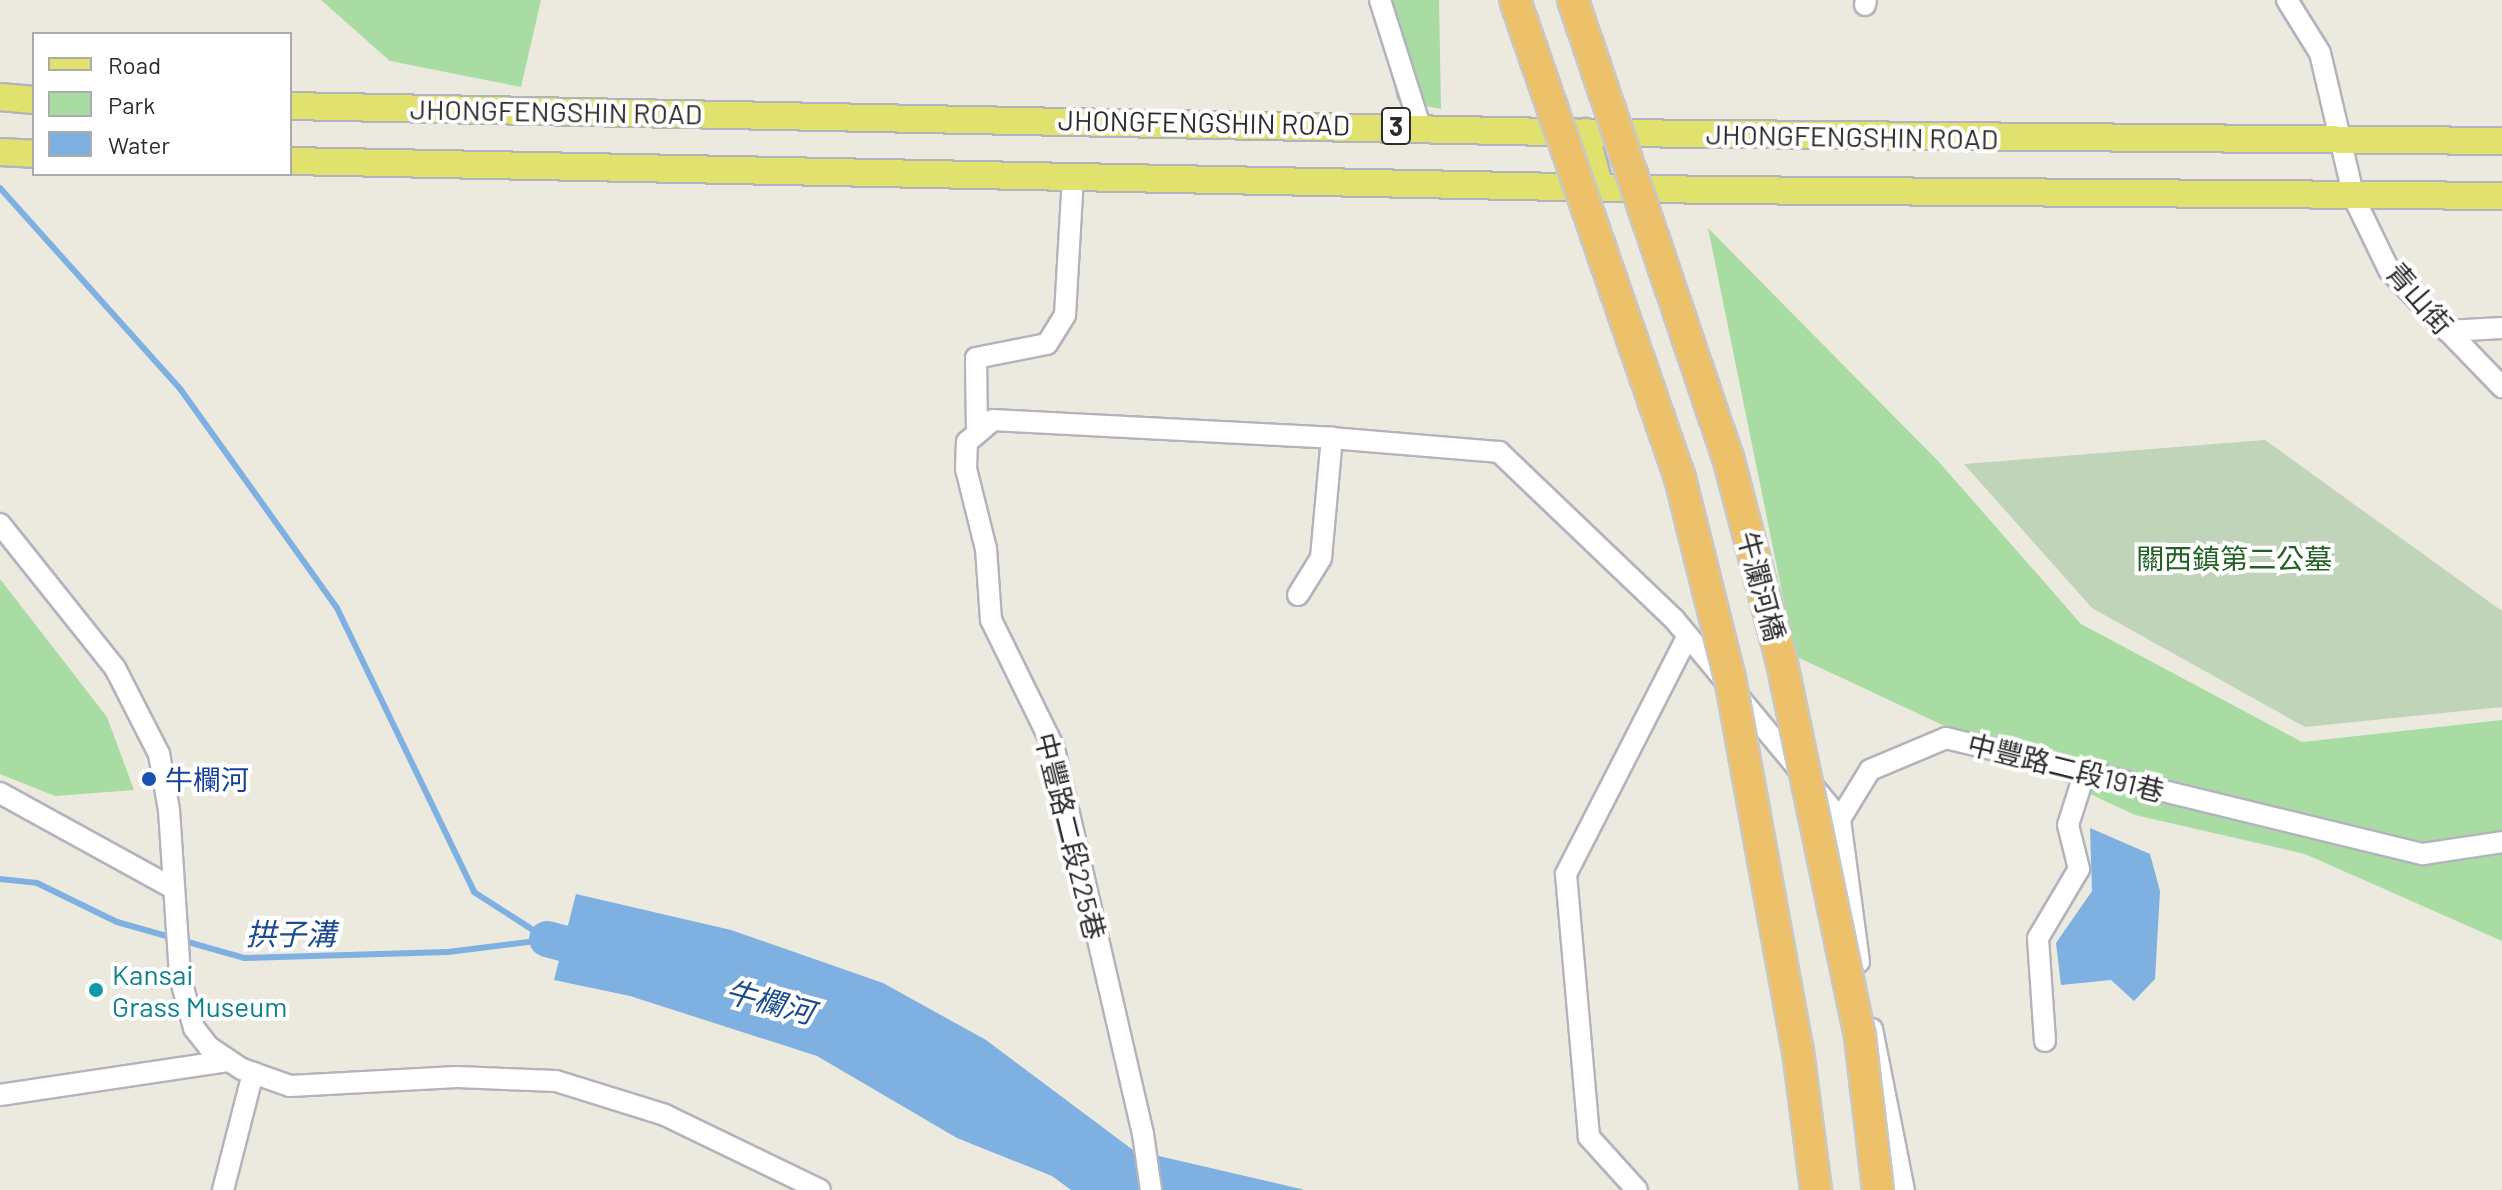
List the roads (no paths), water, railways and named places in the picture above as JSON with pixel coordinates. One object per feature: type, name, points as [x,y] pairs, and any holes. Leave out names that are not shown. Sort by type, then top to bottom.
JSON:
[{"type":"highway","name":"牛瀾河橋","points":[[1515,0],[1610,264],[1684,493],[1730,678],[1798,1051],[1816,1190]]},
{"type":"highway","name":"牛瀾河橋","points":[[1573,0],[1728,457],[1782,663],[1860,1037],[1878,1190]]},
{"type":"main road","points":[[0,97],[32,100]]},
{"type":"main road","name":"JHONGFENGSHIN ROAD","points":[[292,106],[1420,126],[1585,132],[2343,143],[2502,141]]},
{"type":"main road","points":[[1585,132],[1600,188]]},
{"type":"main road","points":[[0,152],[32,154]]},
{"type":"main road","name":"JHONGFENGSHIN ROAD","points":[[292,161],[1600,188],[2354,198],[2502,196]]},
{"type":"street","points":[[1380,0],[1420,126]]},
{"type":"street","name":"青山街","points":[[2287,0],[2320,53],[2354,198],[2389,270],[2502,387]]},
{"type":"street","name":"中豐路二段225巷","points":[[1073,178],[1065,315],[1047,344],[976,358],[977,431],[967,442],[965,456],[986,549],[991,620],[1054,748],[1143,1134],[1151,1190]]},
{"type":"street","points":[[2447,331],[2502,328]]},
{"type":"street","points":[[977,431],[993,420],[1332,438],[1499,452],[1688,636],[1840,819],[1856,948],[1904,1190]]},
{"type":"street","points":[[1298,595],[1321,558],[1332,438]]},
{"type":"street","points":[[0,524],[135,699],[159,754],[180,977],[194,1028],[227,1061],[290,1086],[457,1077],[556,1081],[665,1115],[820,1190]]},
{"type":"street","points":[[1637,1190],[1589,1137],[1566,874],[1688,636]]},
{"type":"street","name":"中豐路二段191巷","points":[[1840,819],[1870,770],[1946,738],[2423,854],[2502,842]]},
{"type":"street","points":[[2045,1041],[2038,938],[2079,869],[2068,825],[2085,772]]},
{"type":"street","points":[[0,793],[173,888]]},
{"type":"street","points":[[0,1095],[227,1061]]},
{"type":"street","points":[[223,1190],[253,1073]]},
{"type":"water","points":[[2090,828],[2150,854],[2160,891],[2155,979],[2134,1001],[2111,980],[2061,985],[2056,943],[2092,891]]},
{"type":"water","name":"牛欄河","points":[[576,894],[731,930],[883,983],[986,1040],[1133,1150],[1305,1190],[1071,1190],[1052,1176],[957,1138],[817,1056],[630,996],[554,980]]},
{"type":"waterway","name":"牛欄河","points":[[0,188],[181,390],[337,608],[474,892],[547,939]]},
{"type":"waterway","name":"拱子溝","points":[[0,879],[37,883],[117,922],[244,958],[448,952],[545,940]]},
{"type":"waterway","name":"牛欄河","points":[[547,939],[611,956]]},
{"type":"place","name":"牛欄河","points":[[149,779]]},
{"type":"place","name":"Kansai Grass Museum","points":[[96,990]]},
{"type":"park label","name":"關西鎮第二公墓","points":[[2234,558]]}]
